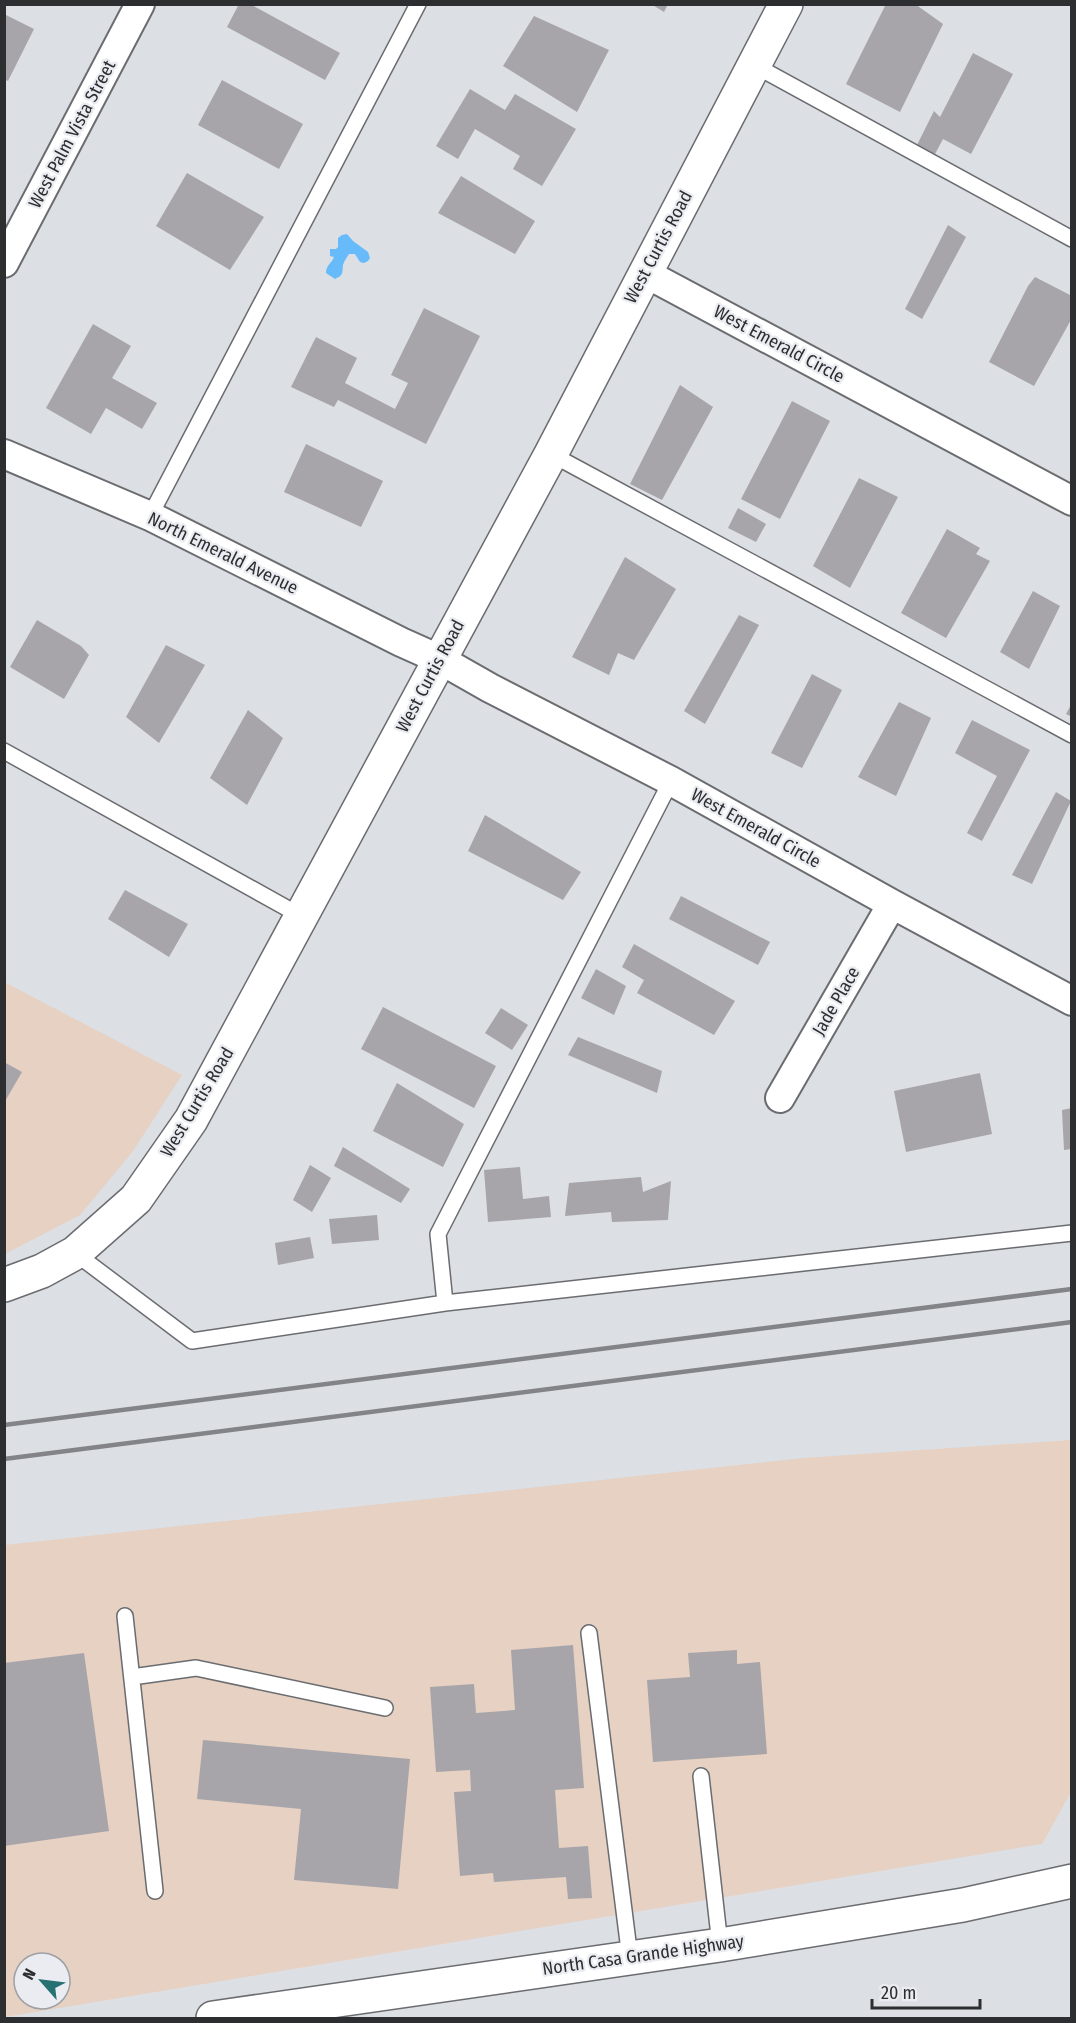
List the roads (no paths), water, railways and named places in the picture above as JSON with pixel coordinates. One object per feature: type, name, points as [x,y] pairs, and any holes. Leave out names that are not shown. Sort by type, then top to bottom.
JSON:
[{"type":"street","name":"West Palm Vista Street","points":[[4,263],[140,4]]},
{"type":"street","name":"West Curtis Road","points":[[4,1285],[42,1271],[75,1253],[136,1198],[191,1120],[550,454],[786,4]]},
{"type":"street","name":"West Emerald Circle","points":[[645,273],[1071,501]]},
{"type":"street","name":"North Emerald Avenue","points":[[4,454],[150,516],[401,642],[440,659]]},
{"type":"street","name":"West Emerald Circle","points":[[440,659],[490,688],[671,781],[1071,1001]]},
{"type":"street","name":"Jade Place","points":[[780,1098],[892,904]]},
{"type":"street","name":"North Casa Grande Highway","points":[[213,2019],[720,1945],[963,1905],[1071,1881]]},
{"type":"lane","points":[[150,516],[418,4]]},
{"type":"lane","points":[[754,65],[1071,239]]},
{"type":"lane","points":[[550,454],[1071,735]]},
{"type":"lane","points":[[4,751],[301,916]]},
{"type":"lane","points":[[445,1304],[438,1234],[671,781]]},
{"type":"lane","points":[[75,1253],[192,1341],[445,1304],[1071,1233]]},
{"type":"lane","points":[[125,1616],[155,1891]]},
{"type":"lane","points":[[589,1633],[630,1958]]},
{"type":"lane","points":[[132,1677],[196,1668],[385,1708]]},
{"type":"lane","points":[[701,1776],[720,1945]]},
{"type":"water","points":[[347,234],[368,252],[370,258],[364,263],[360,262],[355,254],[349,254],[343,264],[341,275],[335,279],[326,273],[334,257],[330,256],[330,249],[336,249],[338,238]]},
{"type":"railway","points":[[4,1425],[1072,1289]]},
{"type":"railway","points":[[4,1459],[1072,1322]]}]
